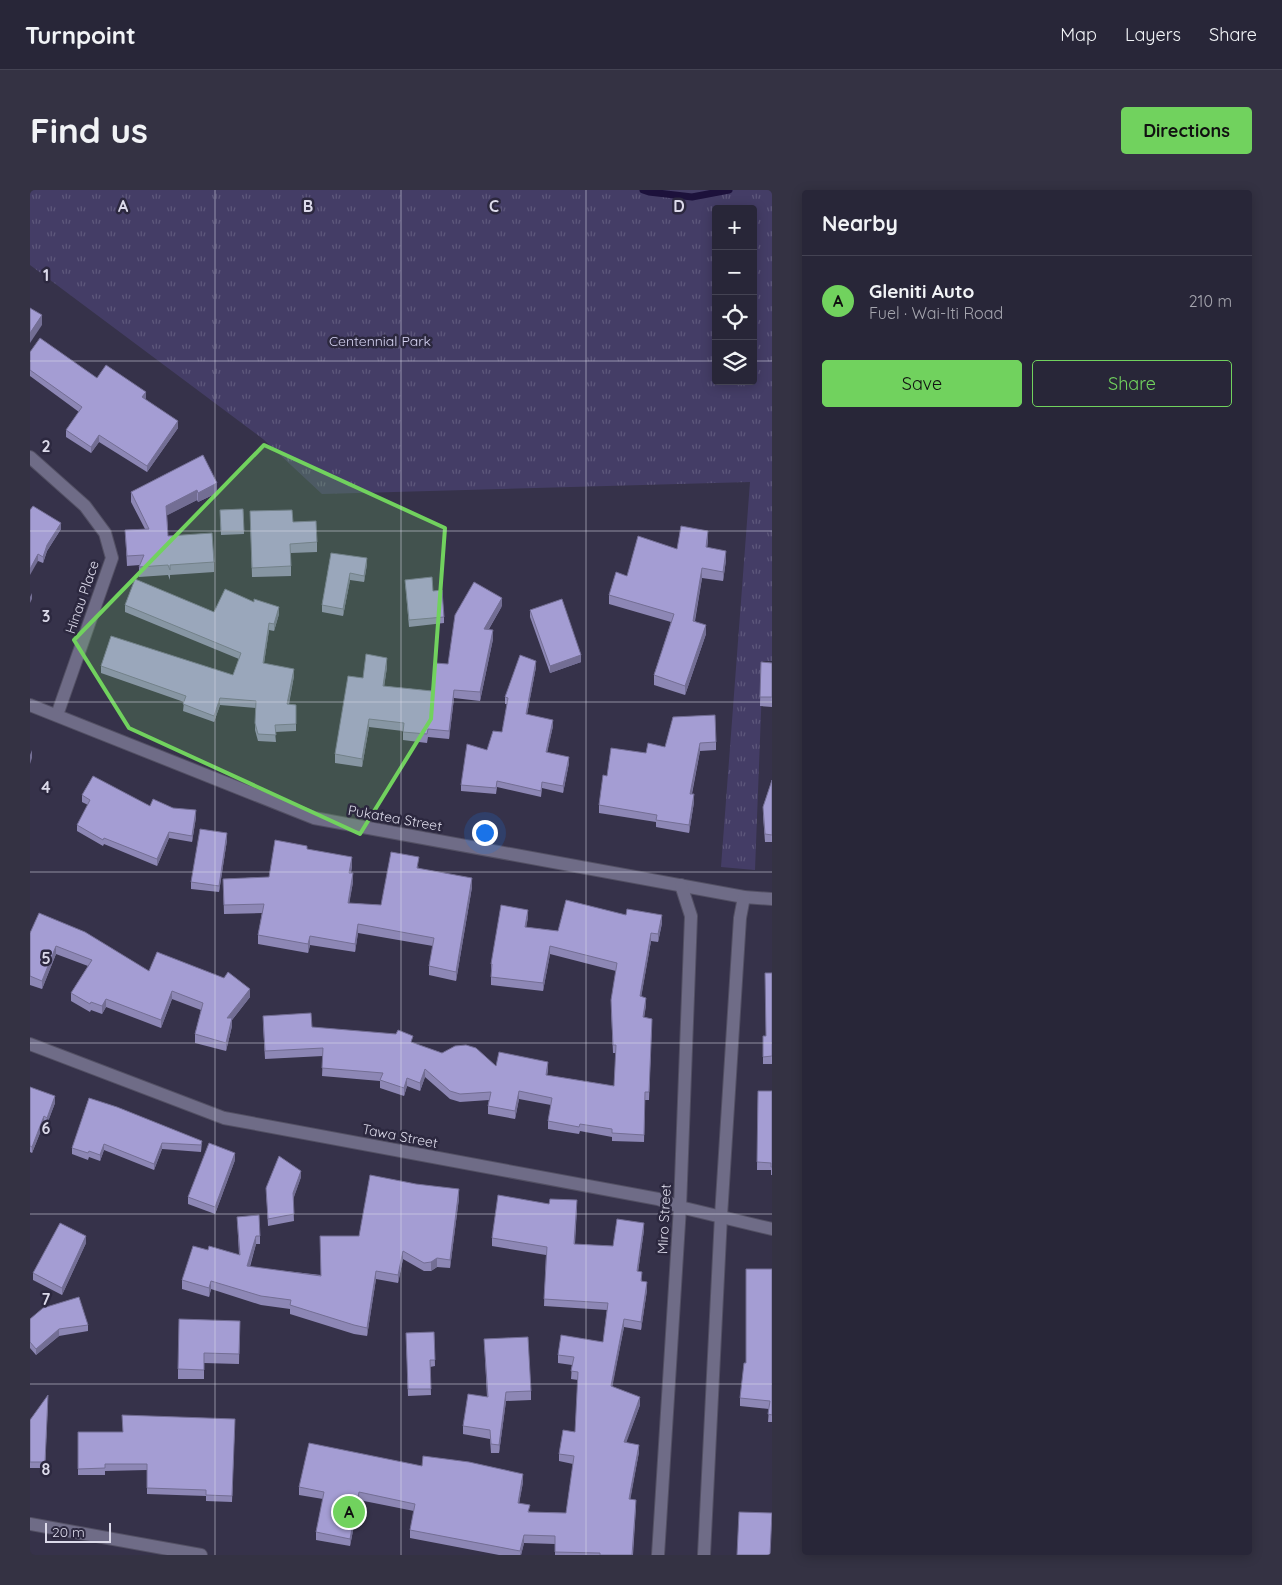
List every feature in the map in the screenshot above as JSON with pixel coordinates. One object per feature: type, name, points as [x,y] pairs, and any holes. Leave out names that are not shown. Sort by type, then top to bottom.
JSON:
[{"type":"street","name":"Hinau Place","points":[[30,457],[85,506],[105,533],[112,558],[57,715]]},
{"type":"street","name":"Pukatea Street","points":[[30,705],[314,818],[744,897],[772,899]]},
{"type":"street","name":"Miro Street","points":[[658,1555],[680,1207],[691,916],[681,885]]},
{"type":"street","points":[[704,1555],[721,1216],[740,918],[744,897]]},
{"type":"street","name":"Tawa Street","points":[[30,1044],[224,1118],[658,1199],[680,1207],[772,1229]]},
{"type":"street","points":[[30,1524],[201,1555]]},
{"type":"highlighted area","points":[[264,445],[445,528],[431,719],[360,834],[129,728],[74,640]]},
{"type":"green space","name":"Centennial Park","points":[[30,190],[772,190],[772,661],[763,661],[755,870],[721,867],[750,482],[322,494],[263,439],[30,265]]},
{"type":"building","points":[[30,308],[42,315],[30,333]]},
{"type":"building","points":[[40,338],[97,378],[106,365],[146,392],[142,397],[178,421],[147,466],[99,435],[91,447],[66,430],[82,407],[30,370],[30,352]]},
{"type":"building","points":[[203,455],[217,483],[198,493],[197,490],[166,506],[168,536],[212,533],[214,562],[170,565],[170,570],[168,565],[139,567],[144,555],[127,556],[125,530],[149,529],[131,492]]},
{"type":"building","points":[[33,506],[61,523],[47,545],[43,557],[38,554],[30,569],[30,510]]},
{"type":"building","points":[[243,509],[244,531],[221,531],[220,510]]},
{"type":"building","points":[[292,510],[293,522],[316,521],[317,542],[290,544],[291,566],[252,568],[250,511]]},
{"type":"building","points":[[681,526],[708,531],[706,547],[726,551],[723,572],[702,568],[693,621],[706,625],[685,686],[654,675],[674,614],[609,595],[616,572],[627,576],[638,536],[677,549]]},
{"type":"building","points":[[331,553],[367,558],[364,576],[350,573],[343,609],[322,605]]},
{"type":"building","points":[[432,577],[433,591],[442,590],[444,617],[409,620],[405,580]]},
{"type":"building","points":[[135,579],[214,612],[225,589],[254,602],[254,599],[279,607],[274,624],[269,623],[263,663],[294,669],[287,704],[296,705],[296,724],[275,725],[276,735],[258,734],[255,723],[256,701],[220,698],[214,716],[183,704],[186,696],[101,666],[111,636],[233,675],[241,653],[125,605]]},
{"type":"building","points":[[474,582],[502,598],[484,629],[493,630],[480,692],[454,690],[449,731],[428,729],[427,734],[403,732],[404,723],[369,719],[362,759],[335,754],[348,676],[363,678],[366,654],[387,658],[383,686],[432,691],[435,663],[448,664],[455,615]]},
{"type":"building","points":[[562,599],[581,655],[550,666],[530,610]]},
{"type":"building","points":[[520,655],[536,661],[526,714],[553,720],[546,752],[569,757],[563,786],[542,782],[541,791],[497,781],[496,788],[461,785],[467,744],[487,750],[493,731],[502,732],[508,698],[505,697]]},
{"type":"building","points":[[761,662],[772,663],[772,697],[760,697]]},
{"type":"building","points":[[715,715],[716,742],[700,743],[690,794],[694,794],[689,825],[656,820],[657,815],[599,805],[603,775],[607,776],[611,748],[646,753],[648,743],[665,747],[673,717]]},
{"type":"building","points":[[93,776],[150,806],[153,799],[173,808],[196,810],[192,836],[169,832],[157,859],[104,838],[103,840],[77,825],[90,800],[82,795]]},
{"type":"building","points":[[772,780],[772,835],[765,834],[763,807]]},
{"type":"building","points":[[200,829],[227,833],[219,886],[191,882]]},
{"type":"building","points":[[275,840],[307,846],[307,849],[352,857],[349,873],[353,873],[348,903],[381,905],[391,852],[419,857],[417,868],[472,878],[456,972],[429,966],[434,938],[358,924],[355,944],[310,936],[308,944],[258,935],[264,904],[224,905],[223,879],[269,877]]},
{"type":"building","points":[[566,900],[626,915],[627,909],[662,915],[658,934],[651,933],[640,996],[646,998],[643,1017],[652,1019],[649,1092],[645,1092],[644,1135],[612,1133],[612,1129],[580,1124],[579,1127],[548,1121],[552,1098],[519,1091],[515,1111],[488,1106],[491,1092],[460,1094],[450,1091],[425,1069],[420,1083],[407,1078],[404,1088],[380,1080],[383,1073],[322,1068],[323,1048],[265,1051],[263,1016],[311,1013],[312,1027],[396,1034],[398,1030],[413,1036],[411,1042],[442,1053],[455,1046],[466,1045],[476,1048],[496,1066],[499,1052],[548,1062],[546,1075],[614,1086],[616,1045],[613,1045],[611,1000],[617,963],[550,946],[543,983],[491,977],[491,964],[501,905],[528,910],[525,927],[558,931]]},
{"type":"building","points":[[39,913],[85,932],[149,971],[157,952],[224,978],[228,972],[250,989],[227,1018],[232,1018],[226,1043],[195,1034],[203,1003],[172,991],[161,1020],[106,999],[102,1006],[91,1002],[90,1004],[71,993],[92,960],[56,946],[42,981],[30,976],[30,933]]},
{"type":"building","points":[[765,973],[772,973],[772,1056],[763,1057],[763,1036],[766,1036]]},
{"type":"building","points":[[30,1087],[55,1096],[47,1118],[44,1116],[32,1147],[30,1146]]},
{"type":"building","points":[[758,1091],[772,1091],[772,1167],[771,1163],[757,1162]]},
{"type":"building","points":[[89,1098],[117,1107],[202,1141],[201,1145],[162,1143],[154,1164],[104,1144],[100,1155],[72,1148]]},
{"type":"building","points":[[209,1143],[235,1153],[215,1207],[188,1197]]},
{"type":"building","points":[[279,1156],[301,1171],[293,1193],[294,1214],[268,1219],[266,1188]]},
{"type":"building","points":[[370,1175],[416,1184],[459,1189],[450,1260],[437,1258],[431,1262],[424,1263],[403,1251],[398,1275],[376,1271],[367,1328],[290,1305],[291,1300],[261,1296],[211,1281],[209,1288],[182,1280],[193,1246],[208,1250],[209,1246],[240,1255],[237,1217],[259,1215],[260,1236],[256,1236],[247,1266],[321,1276],[320,1236],[359,1236]]},
{"type":"building","points":[[498,1195],[549,1204],[550,1199],[577,1200],[574,1244],[613,1246],[617,1219],[644,1223],[637,1271],[642,1272],[641,1281],[647,1282],[641,1322],[624,1319],[611,1386],[640,1397],[624,1442],[639,1445],[629,1499],[636,1500],[632,1555],[555,1552],[555,1536],[524,1535],[520,1551],[410,1530],[415,1504],[359,1492],[350,1539],[316,1532],[324,1492],[299,1487],[309,1443],[422,1466],[423,1456],[469,1462],[523,1474],[518,1503],[530,1505],[528,1512],[566,1513],[574,1456],[559,1454],[563,1430],[575,1432],[578,1372],[571,1371],[574,1357],[558,1355],[561,1335],[603,1342],[608,1303],[544,1299],[547,1247],[492,1238]]},
{"type":"building","points":[[60,1223],[86,1236],[62,1288],[33,1273]]},
{"type":"building","points":[[746,1269],[772,1269],[772,1415],[768,1414],[770,1401],[740,1398],[744,1363],[746,1363]]},
{"type":"building","points":[[79,1297],[88,1325],[59,1329],[36,1349],[30,1342],[30,1319],[43,1308]]},
{"type":"building","points":[[179,1319],[240,1321],[239,1354],[204,1353],[204,1370],[178,1369]]},
{"type":"building","points":[[434,1332],[435,1360],[430,1360],[431,1389],[408,1389],[406,1333]]},
{"type":"building","points":[[528,1337],[531,1391],[506,1392],[499,1445],[491,1444],[490,1430],[463,1426],[468,1394],[488,1397],[484,1339]]},
{"type":"building","points":[[48,1395],[45,1462],[30,1462],[30,1420]]},
{"type":"building","points":[[122,1415],[235,1419],[232,1496],[206,1495],[206,1490],[147,1488],[147,1464],[105,1464],[105,1468],[78,1469],[78,1432],[123,1432]]},
{"type":"building","points":[[739,1512],[772,1513],[770,1555],[737,1555]]},
{"type":"waterway","points":[[643,190],[692,197],[729,190]]},
{"type":"place","name":"Gleniti Auto","points":[[349,1512]]}]
